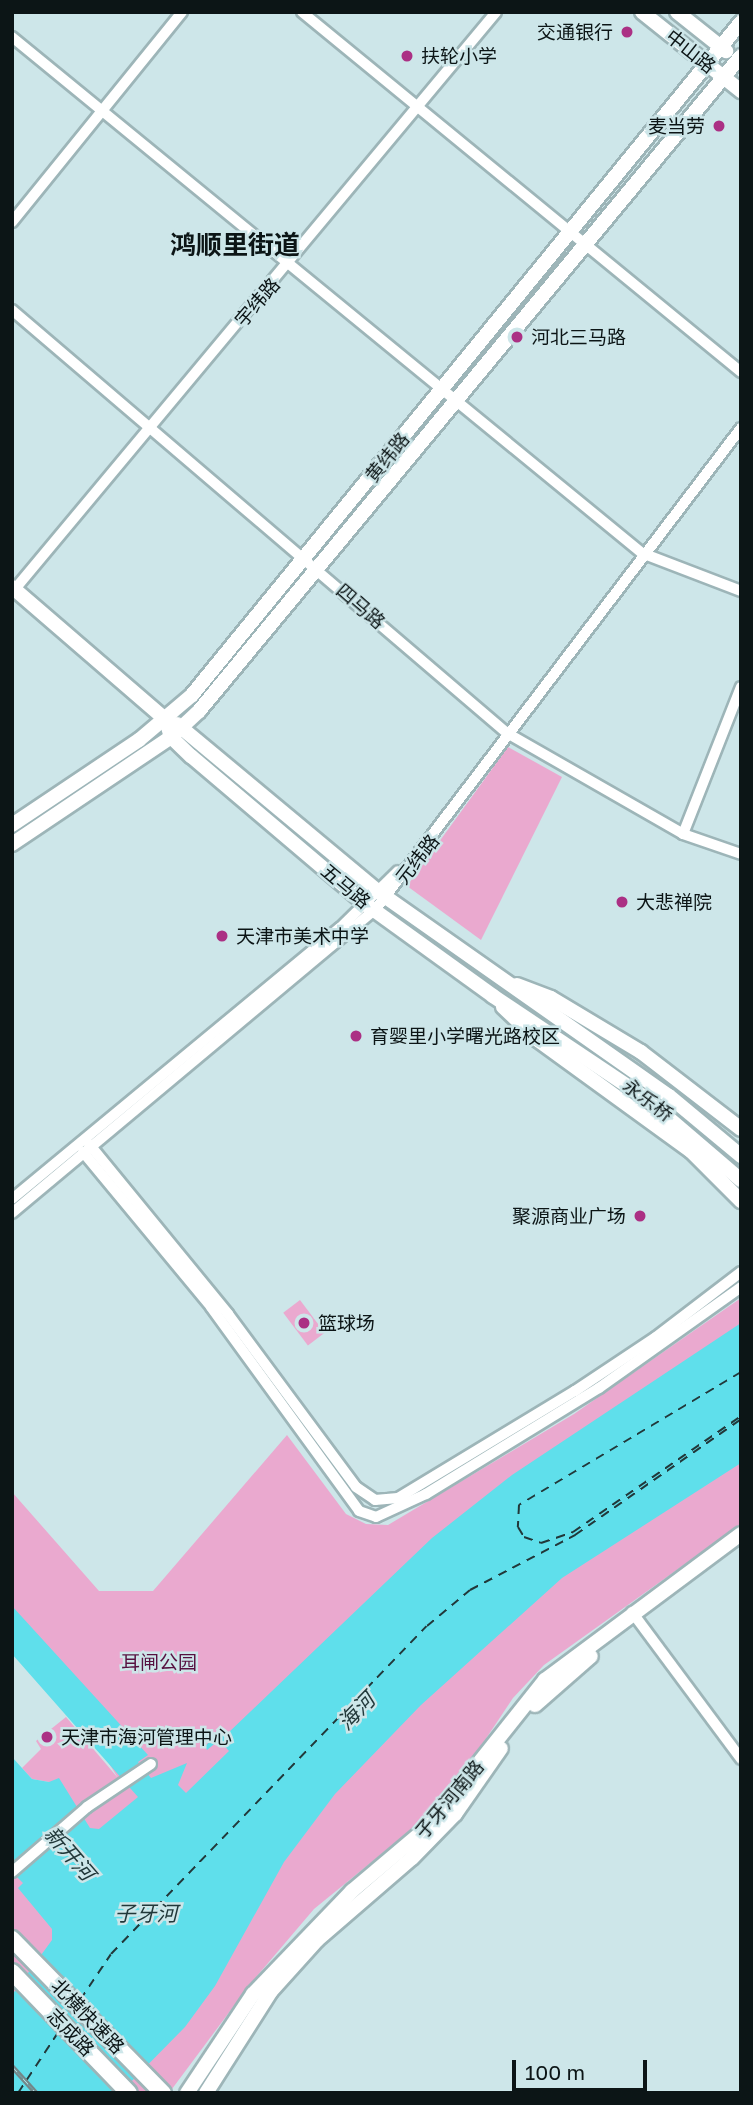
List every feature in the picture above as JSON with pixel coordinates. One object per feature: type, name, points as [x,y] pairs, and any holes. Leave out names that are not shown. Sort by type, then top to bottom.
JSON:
[{"type":"highway","name":"北横快速路","points":[[12,1939],[163,2093]]},
{"type":"highway","name":"志成路","points":[[12,1972],[129,2093]]},
{"type":"main road","name":"中山路","points":[[642,12],[741,91]]},
{"type":"main road","name":"中山路","points":[[677,12],[740,60]]},
{"type":"main road","name":"黄纬路","points":[[12,825],[166,720],[305,558],[741,22]]},
{"type":"main road","name":"黄纬路","points":[[12,844],[183,727],[740,60]]},
{"type":"main road","name":"五马路","points":[[13,588],[166,720],[183,727],[383,895],[503,980],[551,1023]]},
{"type":"main road","points":[[166,720],[171,737]]},
{"type":"main road","name":"五马路","points":[[171,737],[371,907],[493,996],[551,1023]]},
{"type":"main road","points":[[503,980],[551,998],[621,1039],[741,1129]]},
{"type":"main road","points":[[493,996],[538,1040],[691,1151],[741,1201]]},
{"type":"main road","name":"永乐桥","points":[[551,1023],[712,1128],[741,1156]]},
{"type":"main road","name":"永乐桥","points":[[551,1023],[687,1130],[741,1180]]},
{"type":"main road","name":"子牙河南路","points":[[198,2091],[253,1994],[294,1947],[428,1827],[545,1680],[741,1534]]},
{"type":"main road","name":"子牙河南路","points":[[634,1616],[741,1545]]},
{"type":"street","points":[[12,222],[101,108],[182,12]]},
{"type":"street","points":[[302,12],[741,372]]},
{"type":"street","name":"宇纬路","points":[[13,588],[291,262],[496,12]]},
{"type":"street","points":[[12,37],[291,262],[443,388],[455,401],[642,553],[741,597]]},
{"type":"street","name":"四马路","points":[[12,310],[318,568],[509,734],[683,835],[741,855]]},
{"type":"street","name":"元纬路","points":[[12,1213],[383,895],[509,734],[741,421]]},
{"type":"street","name":"元纬路","points":[[642,553],[741,428]]},
{"type":"street","points":[[642,553],[741,592]]},
{"type":"street","points":[[683,835],[741,687]]},
{"type":"street","points":[[86,1148],[228,1314],[355,1487],[375,1500],[398,1498],[575,1391],[741,1272]]},
{"type":"street","points":[[86,1148],[211,1307],[359,1511],[376,1517],[426,1494],[599,1388],[741,1287]]},
{"type":"street","name":"元纬路","points":[[12,1199],[86,1148]]},
{"type":"street","points":[[634,1616],[741,1759]]},
{"type":"street","points":[[12,1872],[86,1807],[149,1766]]},
{"type":"green space","points":[[508,747],[562,777],[481,940],[407,886]]},
{"type":"green space","name":"耳闸公园","points":[[741,1298],[741,1524],[544,1665],[513,1698],[471,1761],[417,1825],[314,1909],[251,1983],[169,2093],[49,2093],[12,2053],[12,1865],[49,1782],[32,1779],[22,1768],[41,1749],[36,1741],[66,1717],[118,1778],[12,1607],[12,1492],[99,1591],[153,1591],[287,1435],[346,1514],[366,1524],[388,1525],[574,1414]]},
{"type":"green space","name":"篮球场","points":[[300,1300],[325,1333],[308,1345],[283,1313]]},
{"type":"water","name":"子牙河","points":[[741,1323],[741,1463],[562,1578],[421,1705],[335,1794],[284,1862],[215,1986],[185,2027],[120,2093],[12,2093],[12,1995],[52,1940],[52,1929],[18,1888],[23,1883],[12,1872],[12,1757],[32,1779],[49,1782],[59,1778],[90,1828],[99,1829],[138,1797],[12,1654],[12,1606],[148,1755],[138,1762],[151,1778],[187,1763],[178,1785],[186,1793],[229,1751],[219,1740],[207,1750],[205,1746],[217,1735],[227,1734],[432,1538],[512,1475]]},
{"type":"ferry route","points":[[741,1372],[519,1505],[518,1527],[524,1537],[541,1543],[573,1532],[741,1416]]},
{"type":"ferry route","points":[[80,2000],[111,1954],[427,1626],[470,1590],[575,1535],[741,1419]]},
{"type":"ferry route","points":[[18,2093],[59,2031]]},
{"type":"railway","points":[[12,2066],[36,2093]]},
{"type":"place","name":"交通银行","points":[[627,32]]},
{"type":"place","name":"扶轮小学","points":[[407,56]]},
{"type":"place","name":"麦当劳","points":[[719,126]]},
{"type":"place","name":"河北三马路","points":[[517,337]]},
{"type":"place","name":"大悲禅院","points":[[622,902]]},
{"type":"place","name":"天津市美术中学","points":[[222,936]]},
{"type":"place","name":"育婴里小学曙光路校区","points":[[356,1036]]},
{"type":"place","name":"聚源商业广场","points":[[640,1216]]},
{"type":"place","name":"篮球场","points":[[304,1323]]},
{"type":"place","name":"天津市海河管理中心","points":[[47,1737]]},
{"type":"district","name":"鸿顺里街道","points":[[235,245]]},
{"type":"water label","name":"海河","points":[[356,1711]]},
{"type":"water label","name":"新开河","points":[[70,1853]]}]
